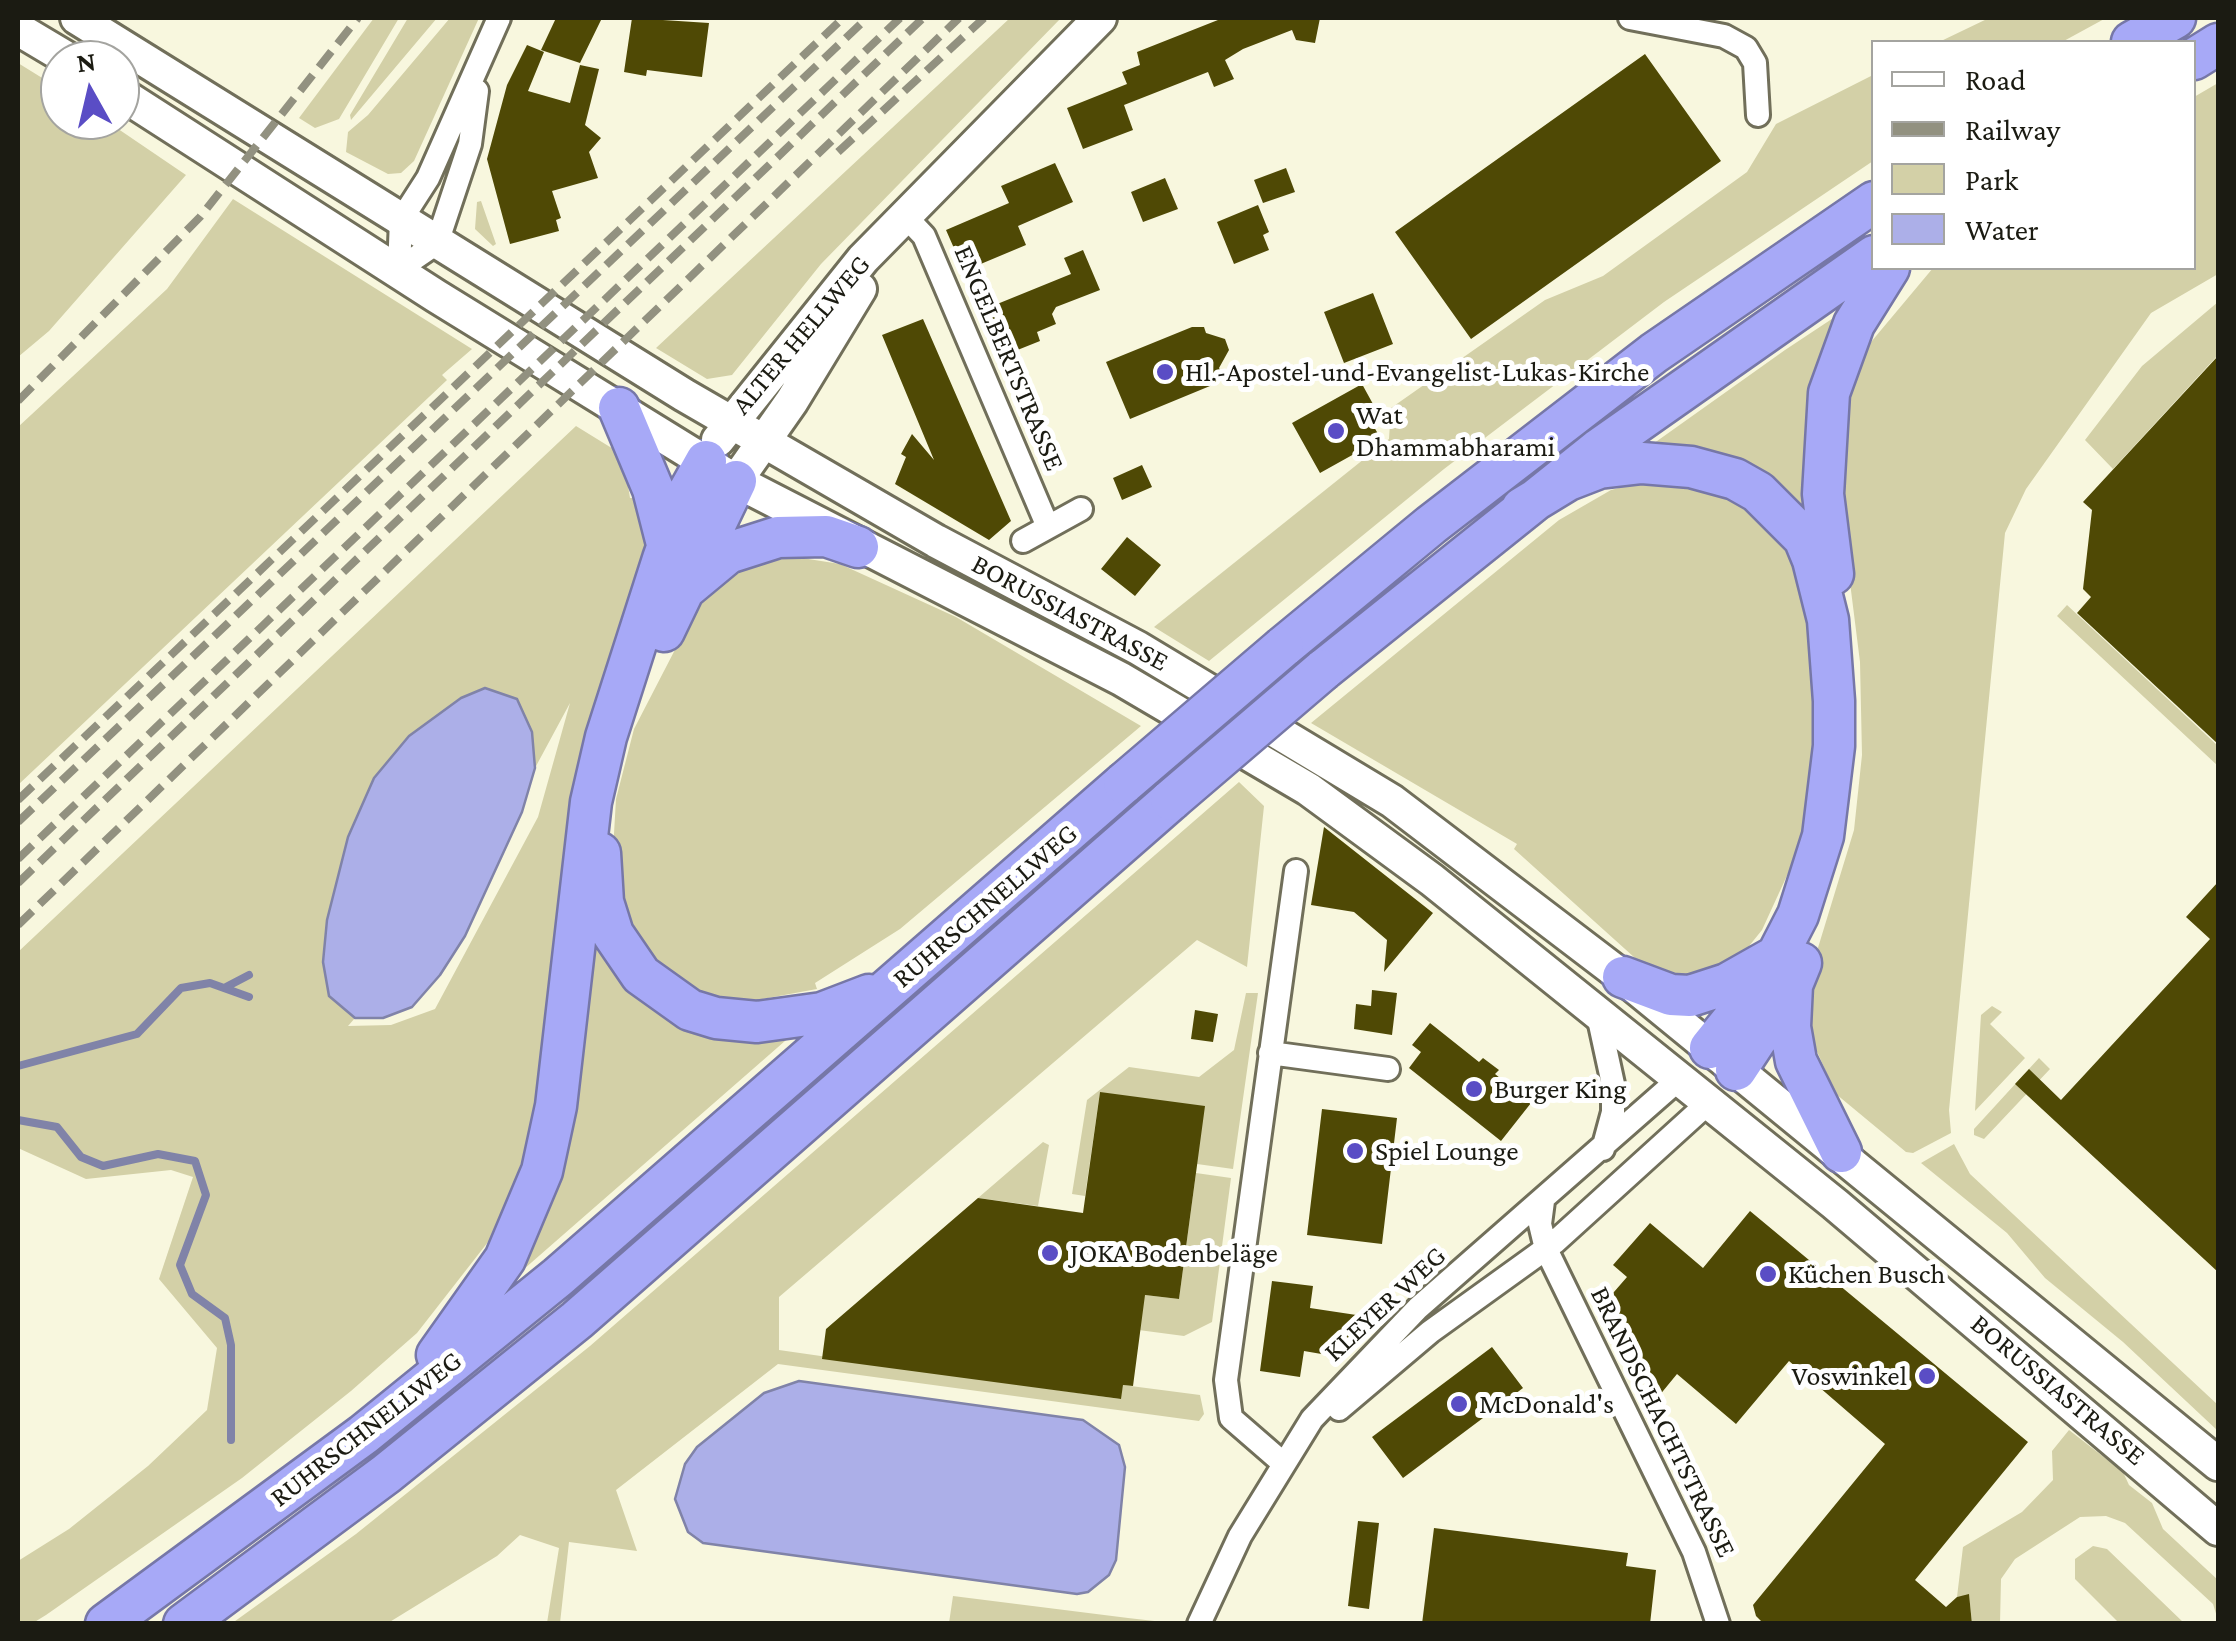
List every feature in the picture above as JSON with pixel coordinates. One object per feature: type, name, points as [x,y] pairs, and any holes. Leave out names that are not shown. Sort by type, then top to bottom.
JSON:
[{"type":"highway","points":[[2136,40],[2176,18]]},
{"type":"highway","points":[[2196,58],[2218,44]]},
{"type":"highway","name":"RUHRSCHNELLWEG","points":[[106,1624],[363,1435],[558,1277],[1124,783],[1431,525],[1654,353],[1871,204]]},
{"type":"highway","name":"RUHRSCHNELLWEG","points":[[184,1624],[386,1474],[577,1320],[1171,800],[1522,508],[1726,356],[1871,258]]},
{"type":"highway","points":[[1723,1059],[1784,971],[1836,866],[1853,746],[1848,661],[1825,523],[1824,425],[1846,340],[1888,270]]},
{"type":"highway","points":[[619,408],[653,488],[668,548]]},
{"type":"highway","points":[[1522,508],[1568,480],[1599,468],[1666,464],[1735,478],[1782,512],[1804,538],[1828,620],[1834,746],[1822,836],[1784,971],[1796,1061],[1841,1152]]},
{"type":"highway","points":[[363,1435],[418,1381],[483,1293],[505,1259],[542,1171],[556,1106],[591,802],[612,719],[683,502],[721,471]]},
{"type":"highway","points":[[721,471],[678,598],[629,721],[601,822],[602,902],[613,934],[628,957],[665,995],[690,1010],[716,1018],[757,1022],[847,1005],[872,994],[931,954]]},
{"type":"highway","points":[[678,598],[699,572],[728,553],[758,542],[826,536],[858,547]]},
{"type":"highway","points":[[1623,976],[1672,995],[1690,996],[1784,971]]},
{"type":"main road","name":"BORUSSIASTRASSE","points":[[76,18],[103,30],[729,422],[1305,746],[1447,840],[1841,1152],[2218,1464]]},
{"type":"main road","name":"ALTER HELLWEG","points":[[721,471],[729,422],[863,258],[907,218],[1100,18]]},
{"type":"main road","points":[[18,29],[40,42]]},
{"type":"main road","name":"BORUSSIASTRASSE","points":[[140,106],[721,471],[858,547],[1122,680],[1308,789],[1432,880],[1835,1204],[2218,1529]]},
{"type":"main road","name":"ALTER HELLWEG","points":[[721,471],[762,440],[792,401],[907,218]]},
{"type":"main road","points":[[1678,1080],[1723,1059]]},
{"type":"main road","points":[[1707,1104],[1723,1059]]},
{"type":"street","points":[[398,269],[401,220],[428,178],[499,18]]},
{"type":"street","points":[[1630,18],[1724,36],[1746,48],[1755,64],[1758,115]]},
{"type":"street","points":[[398,269],[438,242],[470,144],[480,68]]},
{"type":"street","name":"ENGELBERTSTRASSE","points":[[907,218],[924,236],[1048,527]]},
{"type":"street","points":[[1023,541],[1081,509]]},
{"type":"street","points":[[1284,1464],[1245,1434],[1231,1418],[1226,1402],[1296,871]]},
{"type":"street","points":[[1598,1015],[1613,1084],[1614,1112],[1603,1149]]},
{"type":"street","points":[[1270,1053],[1388,1068]]},
{"type":"street","name":"KLEYER WEG","points":[[1200,1624],[1226,1562],[1312,1418],[1418,1308],[1678,1080]]},
{"type":"street","name":"KLEYER WEG","points":[[1284,1464],[1372,1379],[1546,1249],[1707,1104]]},
{"type":"street","points":[[1544,1201],[1540,1224],[1546,1249]]},
{"type":"street","name":"BRANDSCHACHTSTRASSE","points":[[1546,1249],[1694,1552],[1718,1624]]},
{"type":"green space","points":[[374,18],[399,18],[339,119],[315,128],[299,118]]},
{"type":"green space","points":[[408,18],[437,18],[351,120],[350,115]]},
{"type":"green space","points":[[450,18],[479,18],[414,161],[401,173],[388,174],[346,152],[348,132],[368,115]]},
{"type":"green space","points":[[1010,18],[1061,18],[821,264],[732,375],[707,379],[656,348]]},
{"type":"green space","points":[[1989,18],[2106,18],[2066,40],[1943,40]]},
{"type":"green space","points":[[18,63],[40,77],[40,140],[134,140],[186,175],[49,331],[18,357]]},
{"type":"green space","points":[[1871,76],[1871,162],[1664,302],[1444,469],[1209,661],[1154,627],[1389,439],[1391,408],[1545,300],[1603,276],[1747,172],[1776,124]]},
{"type":"green space","points":[[2218,83],[2218,274],[2151,313],[2026,489],[2005,533],[1949,1110],[1951,1133],[1913,1153],[1906,1152],[1836,1094],[1815,1047],[1806,1049],[1806,987],[1854,830],[1862,755],[1860,662],[1838,487],[1840,426],[1866,348],[1931,270],[2196,270],[2196,96]]},
{"type":"green space","points":[[233,199],[472,349],[442,375],[447,380],[18,785],[18,427],[167,289]]},
{"type":"green space","points":[[481,201],[496,244],[493,246],[475,229],[477,202]]},
{"type":"green space","points":[[1859,301],[1813,529],[1636,456],[1785,350]]},
{"type":"green space","points":[[2218,302],[2218,355],[2113,469],[2085,440],[2142,366]]},
{"type":"green space","points":[[576,426],[623,455],[630,498],[649,498],[649,561],[536,1123],[495,1233],[417,1333],[351,1391],[242,1478],[46,1615],[33,1623],[18,1624],[18,1561],[69,1529],[148,1466],[207,1410],[217,1348],[159,1279],[193,1177],[171,1170],[86,1179],[18,1148],[18,952]],"holes":[[[570,703],[538,817],[435,1009],[391,1025],[348,1026],[355,1018],[329,996],[323,962],[327,920],[348,837],[374,778],[532,732],[535,768]]]},
{"type":"green space","points":[[1661,477],[1742,496],[1793,552],[1815,606],[1816,765],[1801,845],[1762,930],[1737,961],[1706,975],[1668,975],[1635,958],[1514,849],[1517,844],[1311,723],[1559,520],[1611,490]]},
{"type":"green space","points":[[783,555],[840,564],[956,617],[1141,726],[900,929],[815,983],[817,989],[735,1004],[695,992],[655,965],[625,925],[612,868],[616,799],[634,729],[695,611],[721,575]]},
{"type":"green space","points":[[2067,605],[2218,746],[2218,766],[2057,616]]},
{"type":"green space","points":[[1239,782],[1264,806],[1247,967],[1197,940],[779,1297],[779,1350],[1120,1399],[1123,1385],[1200,1395],[1204,1414],[1199,1421],[778,1364],[616,1490],[637,1551],[569,1542],[560,1623],[547,1623],[559,1548],[520,1535],[497,1556],[388,1623],[231,1624],[356,1534],[590,1346]]},
{"type":"green space","points":[[588,917],[630,986],[655,1010],[687,1029],[793,1034],[508,1283]]},
{"type":"green space","points":[[1246,993],[1258,993],[1233,1169],[1197,1164],[1100,1092],[1085,1196],[1072,1194],[1087,1100],[1129,1067],[1199,1077],[1234,1050]]},
{"type":"green space","points":[[1992,1006],[2002,1012],[1990,1024],[2025,1058],[1975,1111],[1981,1015]]},
{"type":"green space","points":[[2039,1058],[2050,1069],[1984,1139],[1974,1135],[1974,1129]]},
{"type":"green space","points":[[1043,1142],[1049,1145],[1038,1206],[978,1198]]},
{"type":"green space","points":[[1954,1144],[1970,1174],[2218,1405],[2218,1431],[2123,1342],[2045,1278],[2007,1233],[1921,1163]]},
{"type":"green space","points":[[1196,1173],[1231,1178],[1212,1322],[1184,1336],[1131,1329],[1136,1294],[1179,1299]]},
{"type":"green space","points":[[2069,1430],[2123,1472],[2129,1485],[2152,1503],[2163,1529],[2218,1580],[2218,1620],[2213,1604],[2125,1523],[2106,1516],[2080,1517],[2015,1559],[2001,1579],[2000,1623],[1972,1623],[1969,1595],[1957,1597],[1963,1547],[2022,1512],[2053,1480],[2052,1451]]},
{"type":"green space","points":[[2093,1546],[2107,1549],[2184,1623],[2119,1623],[2075,1579],[2075,1559]]},
{"type":"green space","points":[[953,1596],[1128,1618],[1172,1623],[949,1623]]},
{"type":"water","points":[[485,688],[517,699],[532,732],[535,768],[522,812],[465,936],[440,975],[412,1007],[383,1018],[355,1018],[329,996],[323,962],[327,920],[348,837],[374,778],[409,736],[461,698]]},
{"type":"water","points":[[799,1381],[1083,1420],[1119,1445],[1125,1467],[1116,1560],[1109,1575],[1088,1592],[1077,1594],[703,1543],[688,1532],[675,1499],[685,1464],[697,1447],[764,1393]]},
{"type":"building","points":[[556,18],[602,18],[580,63],[541,50]]},
{"type":"building","points":[[632,18],[709,23],[702,77],[647,70],[646,76],[624,72]]},
{"type":"building","points":[[1223,18],[1320,18],[1315,43],[1296,40],[1292,30],[1243,49],[1225,60],[1234,79],[1214,87],[1208,72],[1124,105],[1133,130],[1083,149],[1067,108],[1127,84],[1122,72],[1140,65],[1137,52]]},
{"type":"building","points":[[527,45],[544,52],[528,91],[570,103],[580,65],[599,69],[585,125],[601,138],[589,152],[598,178],[552,191],[561,218],[556,220],[559,231],[510,244],[487,159],[507,85]]},
{"type":"building","points":[[1645,54],[1721,161],[1471,339],[1395,232]]},
{"type":"building","points":[[1055,163],[1073,202],[1018,226],[1026,245],[964,271],[946,230],[1009,203],[1001,186]]},
{"type":"building","points":[[1286,168],[1295,192],[1263,203],[1254,180]]},
{"type":"building","points":[[1165,178],[1178,209],[1143,222],[1131,192]]},
{"type":"building","points":[[1258,205],[1269,232],[1263,235],[1269,250],[1234,264],[1217,222]]},
{"type":"building","points":[[1083,250],[1100,290],[1056,307],[1052,314],[1056,324],[1037,332],[1040,341],[1000,357],[980,311],[1071,274],[1064,258]]},
{"type":"building","points":[[1373,293],[1393,344],[1344,363],[1324,312]]},
{"type":"building","points":[[923,319],[1011,521],[989,540],[895,484],[906,457],[901,454],[912,434],[934,460],[882,335]]},
{"type":"building","name":"Hl.-Apostel-und-Evangelist-Lukas-Kirche","points":[[1192,327],[1204,327],[1206,333],[1225,339],[1229,350],[1219,368],[1223,375],[1210,386],[1130,419],[1106,362]]},
{"type":"building","points":[[2218,356],[2218,744],[2077,613],[2091,597],[2083,589],[2092,510],[2083,502]]},
{"type":"building","name":"Wat Dhammabharami","points":[[1362,384],[1379,415],[1370,420],[1381,439],[1320,473],[1292,423]]},
{"type":"building","points":[[1142,465],[1152,487],[1122,500],[1113,478]]},
{"type":"building","points":[[1127,537],[1161,565],[1135,596],[1101,569]]},
{"type":"building","points":[[1324,827],[1433,913],[1384,972],[1387,940],[1354,912],[1311,905]]},
{"type":"building","points":[[2218,882],[2218,1272],[2015,1084],[2029,1069],[2061,1100],[2210,939],[2186,917]]},
{"type":"building","points":[[1372,990],[1397,993],[1392,1035],[1354,1029],[1356,1004],[1371,1006]]},
{"type":"building","points":[[1195,1010],[1218,1014],[1213,1042],[1191,1039]]},
{"type":"building","name":"Burger King","points":[[1430,1023],[1479,1062],[1483,1058],[1499,1070],[1495,1074],[1531,1103],[1501,1141],[1409,1068],[1421,1052],[1412,1045]]},
{"type":"building","name":"JOKA Bodenbeläge","points":[[1100,1092],[1205,1106],[1179,1299],[1145,1295],[1133,1386],[1123,1385],[1121,1399],[822,1359],[826,1329],[978,1198],[1083,1213]]},
{"type":"building","name":"Spiel Lounge","points":[[1322,1109],[1397,1118],[1382,1244],[1307,1235]]},
{"type":"building","points":[[1750,1211],[2028,1442],[1915,1580],[1946,1607],[1957,1597],[1969,1594],[1972,1624],[1764,1624],[1756,1616],[1753,1605],[1885,1444],[1789,1361],[1736,1424],[1677,1374],[1654,1402],[1607,1300],[1627,1277],[1613,1265],[1650,1223],[1703,1268]]},
{"type":"building","points":[[1272,1281],[1313,1286],[1310,1308],[1363,1316],[1359,1339],[1342,1337],[1339,1357],[1304,1351],[1300,1377],[1260,1371]]},
{"type":"building","name":"McDonald's","points":[[1492,1347],[1523,1388],[1403,1478],[1372,1437]]},
{"type":"building","points":[[1358,1521],[1379,1523],[1369,1609],[1348,1606]]},
{"type":"building","points":[[1434,1528],[1628,1553],[1626,1566],[1656,1570],[1650,1624],[1422,1624]]},
{"type":"waterway","points":[[226,987],[249,975]]},
{"type":"waterway","points":[[18,1066],[137,1034],[181,988],[210,983],[249,997]]},
{"type":"waterway","points":[[18,1120],[57,1127],[81,1157],[103,1166],[158,1154],[195,1161],[206,1195],[180,1265],[192,1294],[225,1318],[231,1345],[231,1440]]},
{"type":"railway","points":[[18,401],[200,217],[358,18]]},
{"type":"railway","points":[[18,800],[843,18]]},
{"type":"railway","points":[[18,822],[867,18]]},
{"type":"railway","points":[[18,859],[900,18]]},
{"type":"railway","points":[[18,883],[923,18]]},
{"type":"railway","points":[[18,925],[959,18]]},
{"type":"railway","points":[[838,152],[984,18]]},
{"type":"place","name":"Hl.-Apostel-und-Evangelist-Lukas-Kirche","points":[[1165,372]]},
{"type":"place","name":"Wat Dhammabharami","points":[[1336,431]]},
{"type":"place","name":"Burger King","points":[[1474,1089]]},
{"type":"place","name":"Spiel Lounge","points":[[1355,1151]]},
{"type":"place","name":"JOKA Bodenbeläge","points":[[1050,1253]]},
{"type":"place","name":"Küchen Busch","points":[[1768,1274]]},
{"type":"place","name":"Voswinkel","points":[[1927,1376]]},
{"type":"place","name":"McDonald's","points":[[1459,1404]]}]
